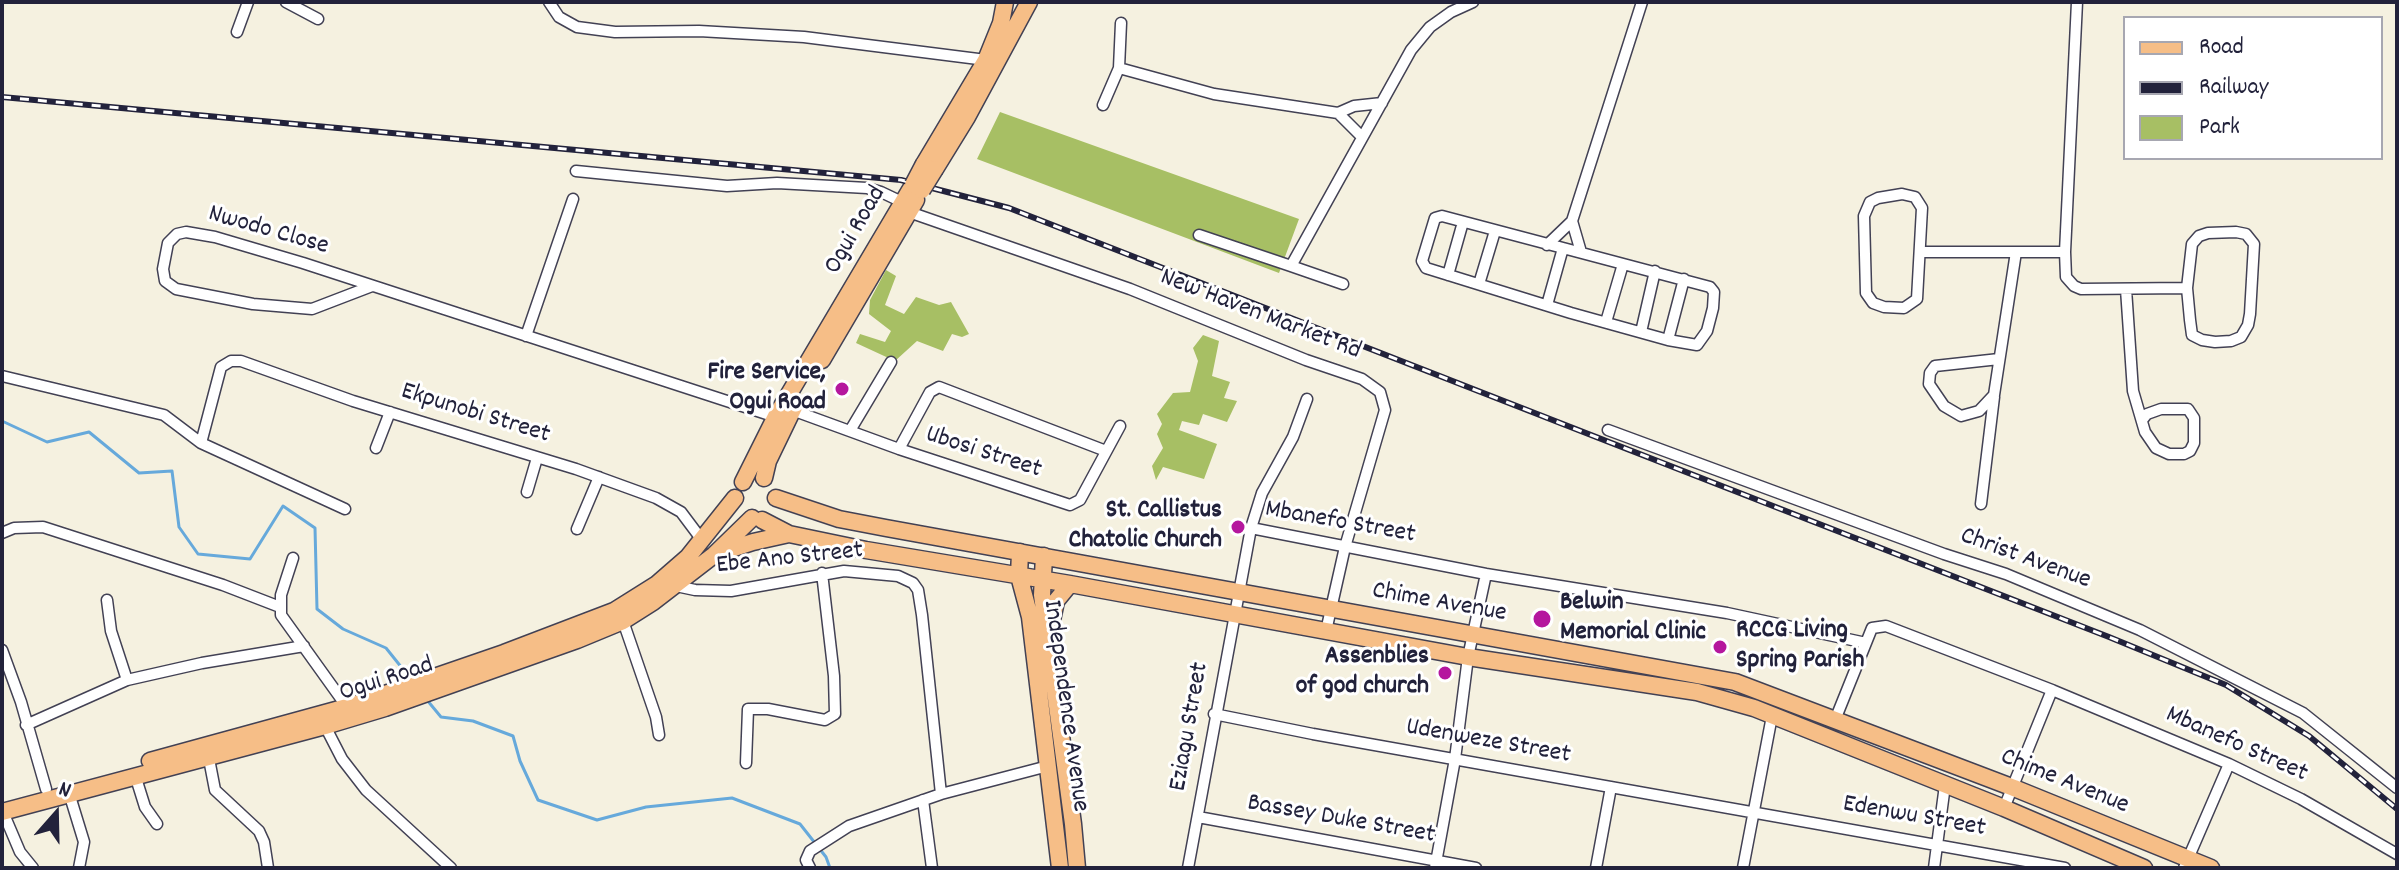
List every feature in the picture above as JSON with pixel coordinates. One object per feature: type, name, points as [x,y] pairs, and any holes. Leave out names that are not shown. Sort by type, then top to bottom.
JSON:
[{"type":"main road","name":"Ogui Road","points":[[743,482],[785,416],[930,166],[986,60],[1001,23],[1005,2]]},
{"type":"main road","name":"Ogui Road","points":[[930,166],[967,117],[1029,2]]},
{"type":"main road","name":"Ogui Road","points":[[764,478],[785,416]]},
{"type":"main road","points":[[764,478],[776,498],[774,508],[757,519],[740,510],[735,498],[743,482],[764,478]]},
{"type":"main road","name":"Ogui Road","points":[[2,812],[325,726],[614,611],[657,584],[688,557],[735,498]]},
{"type":"main road","name":"Chime Avenue","points":[[776,498],[839,519],[1735,682],[2014,788],[2186,863],[2211,868]]},
{"type":"main road","name":"Ogui Road","points":[[2,802],[419,689],[623,621],[676,586],[757,519]]},
{"type":"main road","name":"Chime Avenue","points":[[757,519],[789,534],[926,560],[1468,657],[1672,687],[1733,701],[2004,808],[2144,868]]},
{"type":"main road","points":[[714,555],[789,534]]},
{"type":"main road","name":"Independence Avenue","points":[[1020,552],[1019,576],[1030,617],[1060,868]]},
{"type":"main road","name":"Independence Avenue","points":[[1044,556],[1042,580],[1048,639],[1077,868]]},
{"type":"main road","points":[[926,560],[1007,586],[1016,594],[1030,617]]},
{"type":"main road","points":[[1048,639],[1056,601],[1070,584]]},
{"type":"street","points":[[237,32],[248,2]]},
{"type":"street","points":[[286,2],[318,19]]},
{"type":"street","points":[[549,2],[559,17],[577,27],[615,32],[699,31],[804,37],[986,60]]},
{"type":"street","points":[[1291,266],[1411,50],[1424,33],[1451,12],[1473,2]]},
{"type":"street","points":[[1547,245],[1572,221],[1642,2]]},
{"type":"street","points":[[2077,2],[2066,277],[2081,289],[2187,288]]},
{"type":"street","points":[[1103,105],[1119,68],[1121,23]]},
{"type":"street","points":[[1119,68],[1214,94],[1338,113],[1354,106],[1382,103]]},
{"type":"street","points":[[1338,113],[1362,137]]},
{"type":"street","name":"New Haven Market Rd","points":[[576,171],[727,186],[777,183],[867,188],[881,192],[905,207],[1143,294],[1373,386],[1380,392],[1385,410],[1345,547],[1326,631]]},
{"type":"street","points":[[1902,194],[1915,197],[1922,208],[1921,252],[1914,303],[1904,308],[1873,303],[1866,293],[1864,216],[1868,204],[1878,198],[1902,194]]},
{"type":"street","points":[[526,336],[573,199]]},
{"type":"street","points":[[1442,216],[1547,245],[1702,283],[1714,292],[1707,331],[1697,345],[1668,340],[1426,268],[1422,261],[1435,218],[1442,216]]},
{"type":"street","points":[[1572,221],[1581,252]]},
{"type":"street","points":[[1448,275],[1463,222]]},
{"type":"street","points":[[1479,284],[1495,231]]},
{"type":"street","name":"Nwodo Close","points":[[372,286],[312,309],[253,304],[176,289],[165,281],[163,269],[168,243],[177,234],[186,232],[263,250],[785,416]]},
{"type":"street","points":[[2223,232],[2236,232],[2251,238],[2254,244],[2250,314],[2241,337],[2215,342],[2192,335],[2187,288],[2189,256],[2195,239],[2208,233],[2223,232]]},
{"type":"street","points":[[1199,235],[1343,284]]},
{"type":"street","points":[[1547,305],[1563,248]]},
{"type":"street","points":[[1921,252],[2065,252]]},
{"type":"street","points":[[1981,504],[2016,252]]},
{"type":"street","points":[[1606,322],[1623,264]]},
{"type":"street","points":[[1641,332],[1655,271]]},
{"type":"street","points":[[1668,340],[1684,279]]},
{"type":"street","points":[[2126,289],[2133,391],[2149,439],[2163,452],[2184,454],[2190,451],[2194,443],[2194,418],[2188,409],[2161,409],[2147,414],[2143,419]]},
{"type":"street","points":[[1994,395],[1979,411],[1961,416],[1944,406],[1929,379],[1935,366],[1999,359]]},
{"type":"street","name":"Ekpunobi Street","points":[[201,443],[221,367],[231,361],[241,361],[390,412],[599,477],[671,505],[689,520],[702,540]]},
{"type":"street","points":[[851,429],[891,362]]},
{"type":"street","points":[[2,376],[164,415],[201,443],[345,509]]},
{"type":"street","points":[[899,449],[930,392],[939,387],[1106,451]]},
{"type":"street","points":[[1251,528],[1262,493],[1293,437],[1307,399]]},
{"type":"street","points":[[376,448],[390,412]]},
{"type":"street","name":"Ubosi Street","points":[[785,416],[851,429],[899,449],[1070,505],[1080,500],[1120,426]]},
{"type":"street","name":"Christ Avenue","points":[[1608,430],[2006,574],[2140,630],[2303,713],[2397,788]]},
{"type":"street","points":[[527,492],[537,458]]},
{"type":"street","points":[[577,529],[599,477]]},
{"type":"street","points":[[2,533],[14,528],[43,527],[223,585],[280,607]]},
{"type":"street","name":"Mbanefo Street","points":[[1238,593],[1251,528],[1486,574],[1727,613],[1866,643],[1872,628],[1886,626],[2052,690],[2229,764],[2301,799],[2397,854]]},
{"type":"street","points":[[293,558],[280,607],[289,628],[347,707]]},
{"type":"street","name":"Ebe Ano Street","points":[[676,586],[731,591],[822,573],[869,572],[907,579],[918,590],[922,615],[941,794]]},
{"type":"street","points":[[746,763],[748,709],[768,709],[825,720],[835,714],[834,676],[822,573]]},
{"type":"street","points":[[1435,864],[1455,759],[1468,657],[1486,574]]},
{"type":"street","name":"Eziagu Street","points":[[1188,868],[1238,593]]},
{"type":"street","points":[[107,600],[111,631],[127,680]]},
{"type":"street","points":[[623,621],[656,717],[659,735]]},
{"type":"street","points":[[1835,720],[1866,643]]},
{"type":"street","points":[[26,725],[127,680],[202,663],[304,646]]},
{"type":"street","points":[[2,650],[46,789]]},
{"type":"street","points":[[2004,808],[2052,690]]},
{"type":"street","name":"Udenweze Street","points":[[1214,714],[1755,812]]},
{"type":"street","points":[[1743,868],[1772,716]]},
{"type":"street","points":[[325,726],[342,759],[366,790],[451,868]]},
{"type":"street","points":[[209,759],[215,790],[259,831],[268,868]]},
{"type":"street","points":[[2186,863],[2229,764]]},
{"type":"street","points":[[810,868],[806,860],[817,846],[849,826],[941,794],[1048,766]]},
{"type":"street","points":[[135,775],[145,807],[157,824]]},
{"type":"street","points":[[1934,868],[1945,785]]},
{"type":"street","points":[[1596,868],[1611,787]]},
{"type":"street","points":[[69,793],[84,842],[79,868]]},
{"type":"street","points":[[923,800],[932,868]]},
{"type":"street","points":[[2,812],[20,852],[33,868]]},
{"type":"street","name":"Edenwu Street","points":[[1755,812],[2065,868]]},
{"type":"street","name":"Bassey Duke Street","points":[[1198,817],[1435,864],[1476,868]]},
{"type":"green space","points":[[1000,112],[1299,219],[1279,273],[977,159]]},
{"type":"green space","points":[[886,270],[896,276],[885,305],[904,314],[916,297],[939,305],[951,302],[969,334],[962,337],[952,334],[943,351],[917,341],[895,361],[856,343],[860,334],[885,342],[891,331],[869,314],[870,300]]},
{"type":"green space","points":[[1203,335],[1219,341],[1212,376],[1230,382],[1224,398],[1237,401],[1227,422],[1203,414],[1199,425],[1182,421],[1179,430],[1217,444],[1204,479],[1163,467],[1156,480],[1152,466],[1163,448],[1157,434],[1162,424],[1157,414],[1173,393],[1190,392],[1198,361],[1193,348]]},
{"type":"waterway","points":[[2,421],[47,442],[89,432],[139,473],[172,471],[179,527],[198,554],[250,559],[283,506],[315,528],[317,609],[343,629],[386,648],[410,678]]},
{"type":"waterway","points":[[427,700],[441,717],[473,721],[513,736],[520,761],[538,800],[597,820],[646,807],[732,798],[800,824],[826,857],[830,868]]},
{"type":"railway","points":[[2,97],[901,180],[1009,208],[2226,685],[2309,736],[2397,809]]},
{"type":"place","name":"Fire Service, Ogui Road","points":[[842,389]]},
{"type":"place","name":"St. Callistus Chatolic Church","points":[[1238,527]]},
{"type":"place","name":"Belwin Memorial Clinic","points":[[1542,619]]},
{"type":"place","name":"RCCG Living Spring Parish","points":[[1720,647]]},
{"type":"place","name":"Assenblies of god church","points":[[1445,673]]}]
